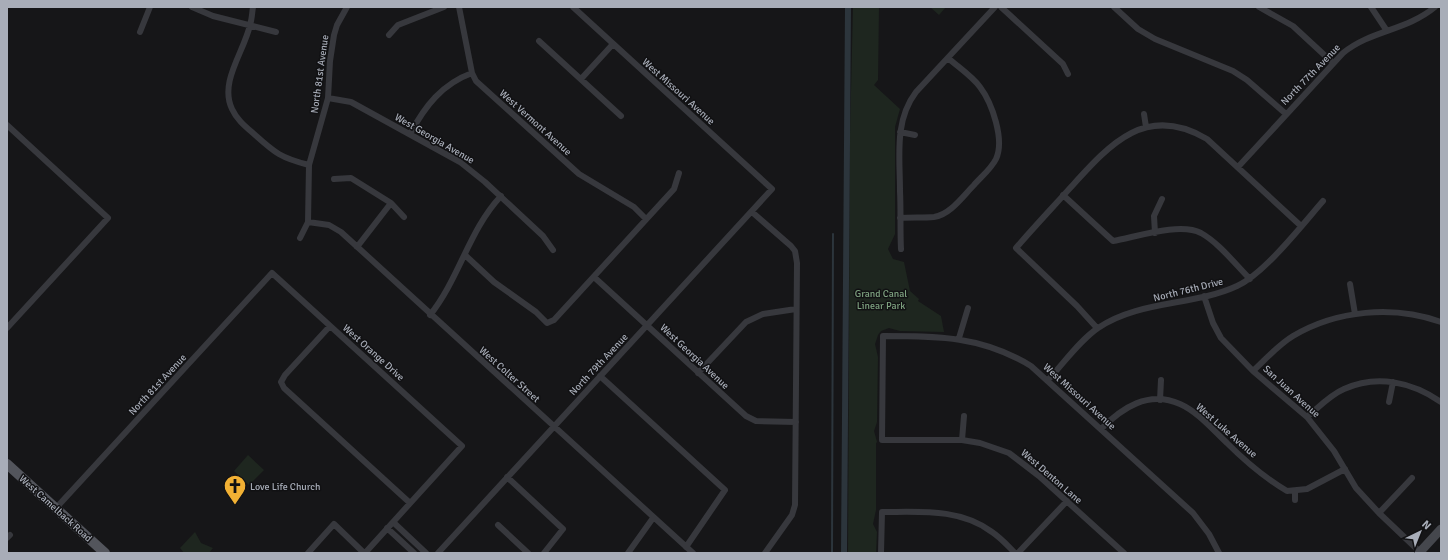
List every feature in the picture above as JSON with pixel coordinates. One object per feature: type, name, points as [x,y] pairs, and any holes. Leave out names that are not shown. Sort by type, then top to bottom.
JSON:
[{"type":"main road","name":"West Camelback Road","points":[[7,464],[105,553]]},
{"type":"main road","points":[[1420,552],[1441,529]]},
{"type":"street","points":[[140,32],[150,7]]},
{"type":"street","points":[[192,7],[213,16],[276,32]]},
{"type":"street","points":[[253,7],[250,25],[229,83],[228,96],[232,110],[241,123],[277,154],[309,165]]},
{"type":"street","name":"North 81st Avenue","points":[[300,238],[308,222],[309,165],[328,98],[330,61],[334,35],[337,25],[347,7]]},
{"type":"street","points":[[389,35],[398,25],[444,7]]},
{"type":"street","name":"West Vermont Avenue","points":[[459,7],[472,73],[476,81],[579,174],[634,207],[646,219]]},
{"type":"street","name":"West Missouri Avenue","points":[[573,7],[772,189]]},
{"type":"street","points":[[901,249],[900,132],[906,108],[911,100],[948,58],[996,7]]},
{"type":"street","points":[[1002,7],[1063,64],[1068,74]]},
{"type":"street","points":[[1114,7],[1138,29],[1154,39],[1233,71],[1247,80],[1286,114]]},
{"type":"street","points":[[1259,7],[1292,26],[1333,63]]},
{"type":"street","points":[[1371,7],[1387,31]]},
{"type":"street","name":"North 77th Avenue","points":[[1238,168],[1333,63],[1354,44],[1422,18],[1435,7]]},
{"type":"street","points":[[538,41],[621,116]]},
{"type":"street","points":[[581,80],[613,44]]},
{"type":"street","points":[[900,218],[934,217],[945,213],[991,166],[998,154],[999,142],[996,121],[986,96],[980,86],[948,58]]},
{"type":"street","points":[[410,134],[428,104],[441,90],[454,81],[472,73]]},
{"type":"street","name":"West Georgia Avenue","points":[[328,98],[351,102],[460,162],[501,196],[543,236],[553,250]]},
{"type":"street","points":[[1144,114],[1146,127]]},
{"type":"street","points":[[7,125],[108,218],[7,328]]},
{"type":"street","points":[[1097,328],[1077,306],[1016,248],[1063,195],[1111,145],[1135,130],[1159,125],[1172,126],[1196,132],[1207,139],[1301,226]]},
{"type":"street","points":[[900,132],[915,135]]},
{"type":"street","points":[[465,255],[494,282],[536,312],[547,323],[554,320],[674,189],[679,173]]},
{"type":"street","points":[[334,179],[351,178],[391,203],[404,217]]},
{"type":"street","name":"North 79th Avenue","points":[[438,553],[772,189]]},
{"type":"street","points":[[1063,195],[1114,241],[1154,233],[1185,229],[1199,232],[1210,239],[1250,279]]},
{"type":"street","points":[[430,315],[444,298],[490,208],[501,196]]},
{"type":"street","points":[[1154,233],[1154,216],[1162,199]]},
{"type":"street","name":"North 76th Drive","points":[[1048,380],[1087,337],[1097,328],[1114,319],[1135,312],[1204,296],[1237,286],[1250,279],[1266,264],[1323,201]]},
{"type":"street","points":[[357,247],[391,203]]},
{"type":"street","points":[[752,212],[787,242],[795,251],[797,263],[795,505],[792,515],[765,553]]},
{"type":"street","name":"West Colter Street","points":[[308,222],[334,227],[693,553]]},
{"type":"street","name":"North 81st Avenue","points":[[56,508],[272,273]]},
{"type":"street","name":"West Orange Drive","points":[[272,273],[462,446],[410,503]]},
{"type":"street","name":"West Georgia Avenue","points":[[594,276],[698,373],[751,419],[756,421],[796,422]]},
{"type":"street","points":[[1350,284],[1355,314]]},
{"type":"street","name":"San Juan Avenue","points":[[1204,296],[1212,323],[1222,338],[1253,370],[1307,417],[1334,450],[1356,488],[1379,513],[1420,552]]},
{"type":"street","points":[[959,338],[968,308]]},
{"type":"street","points":[[698,373],[746,322],[763,314],[796,309]]},
{"type":"street","points":[[1253,370],[1292,337],[1312,327],[1355,314],[1376,311],[1399,312],[1441,322]]},
{"type":"street","points":[[308,553],[334,524],[364,553],[410,503],[284,388],[281,382],[285,375],[330,326]]},
{"type":"street","name":"West Missouri Avenue","points":[[882,440],[883,336],[931,336],[959,338],[985,345],[1018,358],[1048,380],[1193,513],[1209,534],[1219,553]]},
{"type":"street","points":[[600,376],[725,490],[686,547]]},
{"type":"street","points":[[1160,400],[1161,380]]},
{"type":"street","points":[[1307,417],[1332,396],[1345,389],[1364,382],[1394,382],[1412,385],[1441,402]]},
{"type":"street","points":[[1389,402],[1394,382]]},
{"type":"street","name":"West Luke Avenue","points":[[1101,429],[1113,417],[1131,405],[1146,400],[1160,400],[1180,404],[1204,421],[1272,482],[1287,491],[1295,491]]},
{"type":"street","points":[[962,440],[964,416]]},
{"type":"street","name":"West Denton Lane","points":[[882,440],[962,440],[980,443],[1010,453],[1039,476],[1124,553]]},
{"type":"street","points":[[1295,500],[1295,491],[1307,489],[1345,469]]},
{"type":"street","points":[[507,477],[563,529],[544,553]]},
{"type":"street","points":[[1379,513],[1412,478]]},
{"type":"street","points":[[882,553],[882,512],[943,513],[959,516],[992,532],[1017,553],[1067,501]]},
{"type":"street","points":[[628,553],[653,518]]},
{"type":"street","points":[[393,522],[426,553]]},
{"type":"street","points":[[498,525],[528,553]]},
{"type":"street","points":[[387,528],[414,553]]},
{"type":"green space","name":"Grand Canal Linear Park","points":[[853,7],[879,7],[878,80],[874,85],[900,109],[895,127],[895,234],[888,249],[893,259],[904,262],[910,291],[919,299],[918,301],[941,316],[944,332],[900,331],[889,328],[881,331],[875,344],[878,357],[877,422],[874,431],[877,442],[876,510],[873,524],[877,532],[876,553],[848,553],[850,134]]},
{"type":"green space","points":[[930,7],[946,7],[939,15]]},
{"type":"green space","points":[[248,455],[264,470],[249,485],[234,471]]},
{"type":"green space","points":[[195,532],[201,543],[213,548],[209,553],[184,553],[180,548]]},
{"type":"waterway","points":[[844,553],[848,7]]},
{"type":"waterway","points":[[832,553],[833,234]]},
{"type":"place","name":"Love Life Church","points":[[235,506]]}]
